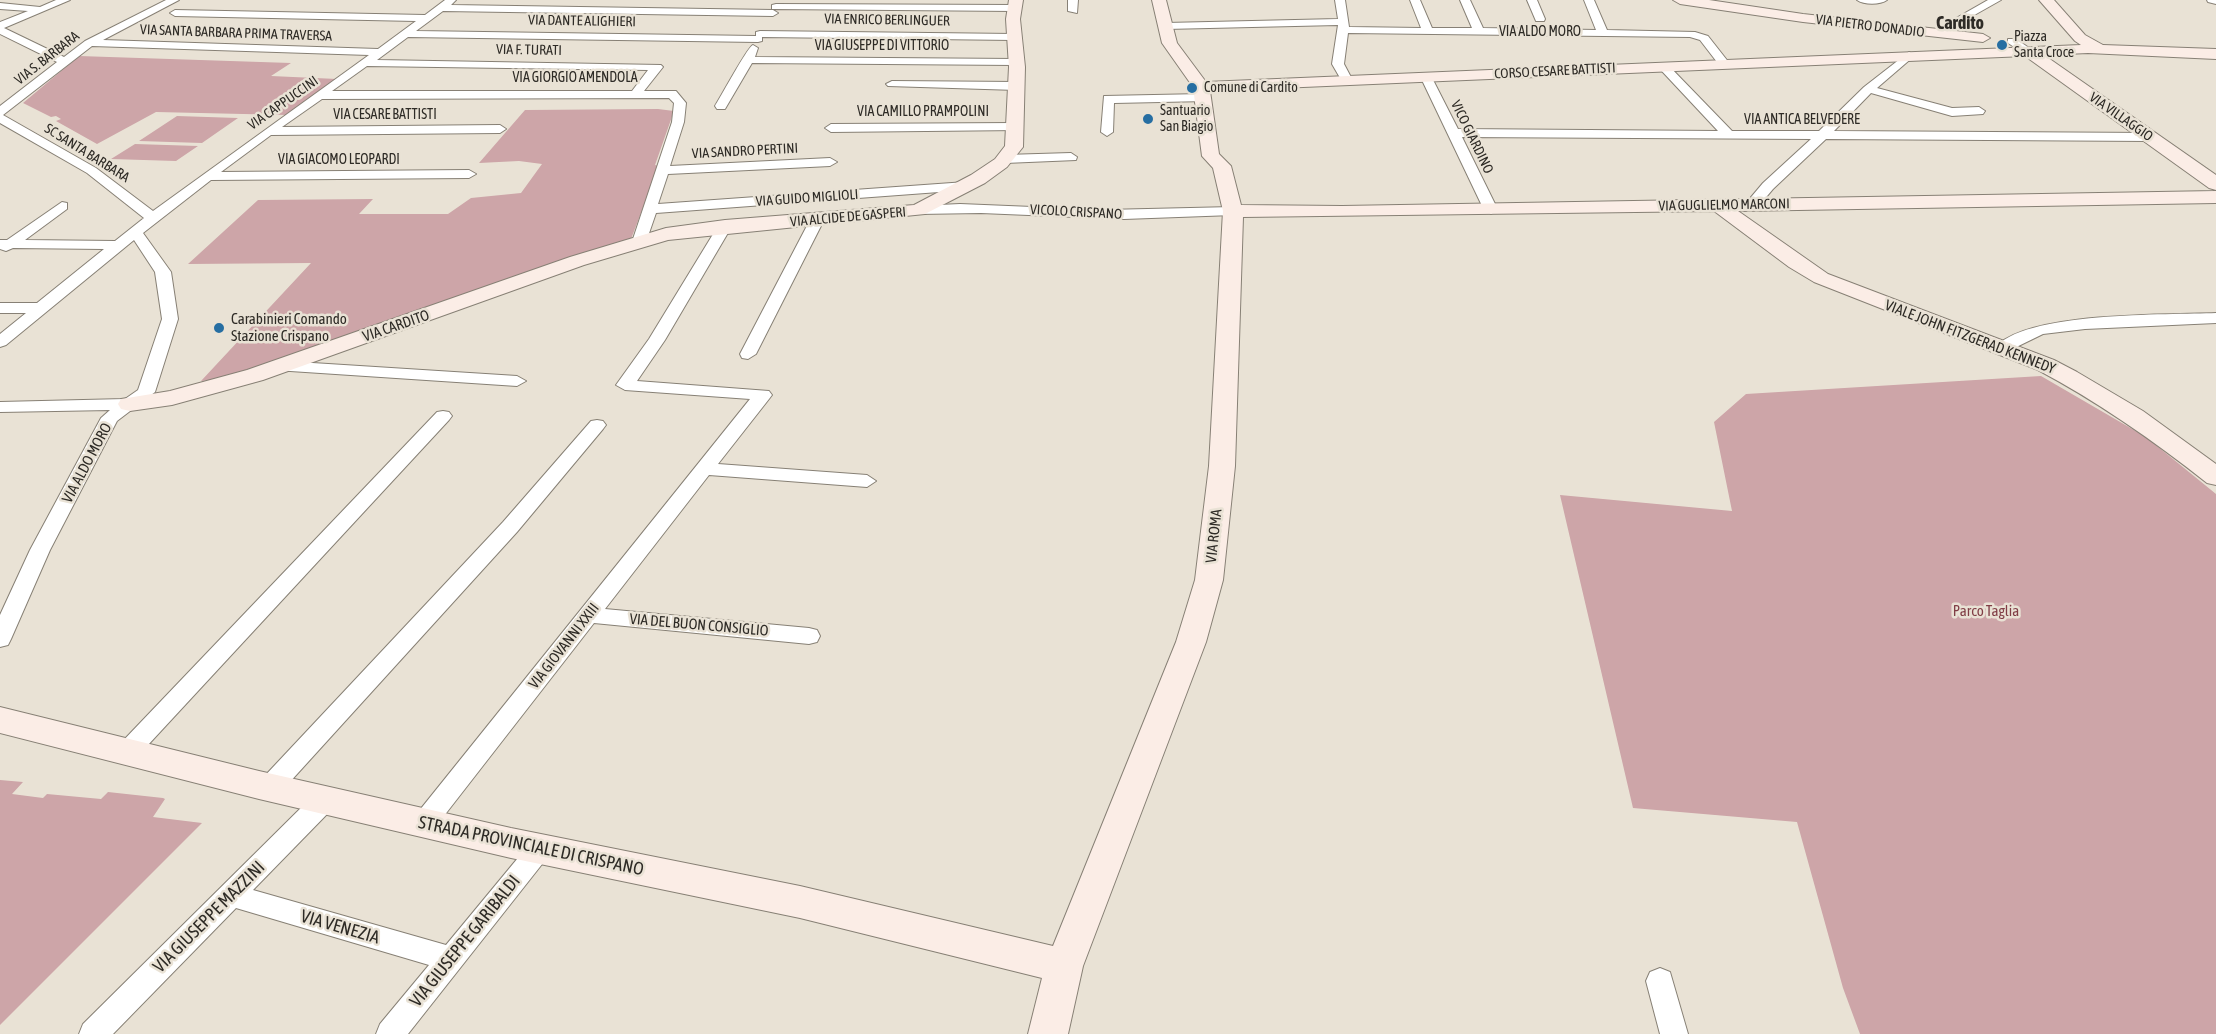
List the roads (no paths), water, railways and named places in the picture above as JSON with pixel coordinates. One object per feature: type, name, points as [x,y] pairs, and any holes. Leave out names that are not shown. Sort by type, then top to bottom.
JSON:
[{"type":"street","points":[[0,28],[65,0]]},
{"type":"street","points":[[115,30],[174,0]]},
{"type":"street","name":"VIA CAPPUCCINI","points":[[0,342],[118,245],[208,176],[368,63],[451,0]]},
{"type":"street","points":[[1107,132],[1108,99],[1202,92],[1170,43],[1160,0]]},
{"type":"street","points":[[1340,0],[1343,26],[1338,64],[1347,81]]},
{"type":"street","points":[[1415,0],[1428,32]]},
{"type":"street","points":[[1465,0],[1479,32]]},
{"type":"street","points":[[1532,0],[1540,19]]},
{"type":"street","points":[[1589,0],[1603,33]]},
{"type":"street","name":"VIA PIETRO DONADIO","points":[[1680,0],[2019,46],[2088,45],[2216,54]]},
{"type":"street","points":[[1862,0],[1881,1]]},
{"type":"street","points":[[1935,33],[1996,0]]},
{"type":"street","points":[[2046,0],[2088,45]]},
{"type":"street","points":[[115,30],[210,3]]},
{"type":"street","points":[[440,8],[776,7],[842,3],[1016,4],[1014,37],[1017,86],[1016,127],[1014,147],[1005,159]]},
{"type":"street","points":[[0,6],[42,9]]},
{"type":"street","points":[[721,106],[776,7]]},
{"type":"street","points":[[175,13],[426,18]]},
{"type":"street","name":"VIA ALDO MORO","points":[[1166,26],[1343,26],[1428,32],[1698,35],[1704,38],[1724,64]]},
{"type":"street","points":[[0,28],[64,62]]},
{"type":"street","name":"VIA S. BARBARA","points":[[2,111],[89,43],[115,30]]},
{"type":"street","name":"VIA DANTE ALIGHIERI","points":[[406,34],[759,36]]},
{"type":"street","name":"VIA ENRICO BERLINGUER","points":[[759,36],[1014,37]]},
{"type":"street","name":"VIA SANTA BARBARA PRIMA TRAVERSA","points":[[89,43],[383,52]]},
{"type":"street","points":[[2019,46],[2088,45]]},
{"type":"street","name":"CORSO CESARE BATTISTI","points":[[1202,92],[1347,81],[1909,55],[2019,46]]},
{"type":"street","name":"VIA VILLAGGIO","points":[[2019,46],[2216,184]]},
{"type":"street","points":[[1752,205],[1768,186],[1868,89],[1909,55]]},
{"type":"street","name":"VIA GIUSEPPE DI VITTORIO","points":[[748,60],[1016,62]]},
{"type":"street","name":"VIA F. TURATI","points":[[368,63],[657,67],[636,93]]},
{"type":"street","points":[[1663,66],[1729,135]]},
{"type":"street","name":"VICO GIARDINO","points":[[1427,78],[1491,210]]},
{"type":"street","points":[[892,84],[1017,86]]},
{"type":"street","points":[[1868,89],[1952,112],[1979,111]]},
{"type":"street","name":"VIA ROMA","points":[[1048,1034],[1064,966],[1188,651],[1205,600],[1222,466],[1233,211],[1222,166],[1211,156],[1202,92]]},
{"type":"street","name":"VIA GIORGIO AMENDOLA","points":[[321,95],[672,94],[680,103],[678,122],[648,209],[632,244]]},
{"type":"street","name":"SC SANTA BARBARA","points":[[2,111],[102,177],[127,196],[140,212],[155,218]]},
{"type":"street","name":"VIA CAMILLO PRAMPOLINI","points":[[831,128],[1016,127]]},
{"type":"street","name":"VIA CESARE BATTISTI","points":[[270,131],[500,129]]},
{"type":"street","name":"VIA ANTICA BELVEDERE","points":[[1453,133],[2150,138]]},
{"type":"street","points":[[663,164],[809,151]]},
{"type":"street","points":[[1005,159],[1071,157]]},
{"type":"street","name":"VIA ALCIDE DE GASPERI","points":[[632,244],[666,234],[725,226],[918,210],[966,186],[1005,159]]},
{"type":"street","name":"VIA SANDRO PERTINI","points":[[663,164],[830,162]]},
{"type":"street","name":"VIA GIACOMO LEOPARDI","points":[[208,176],[469,174]]},
{"type":"street","name":"VIA GUIDO MIGLIOLI","points":[[648,209],[966,186]]},
{"type":"street","name":"VIA GUGLIELMO MARCONI","points":[[1233,211],[1491,210],[2216,196]]},
{"type":"street","points":[[3,247],[62,206]]},
{"type":"street","name":"VIALE JOHN FITZGERAD KENNEDY","points":[[1719,206],[1796,263],[1821,278],[2046,365],[2107,397],[2170,441],[2216,477]]},
{"type":"street","name":"VICOLO CRISPANO","points":[[918,210],[959,207],[1087,214],[1233,211]]},
{"type":"street","points":[[748,354],[817,220]]},
{"type":"street","name":"VIA GIOVANNI XXIII","points":[[424,823],[763,395],[624,385],[657,340],[725,226]]},
{"type":"street","name":"VIA ALDO MORO","points":[[0,639],[40,550],[110,418],[146,392],[170,319],[163,272],[141,238],[134,233]]},
{"type":"street","name":"VIA CARDITO","points":[[130,404],[172,398],[281,366],[632,244]]},
{"type":"street","points":[[3,247],[118,245]]},
{"type":"street","points":[[0,308],[41,308]]},
{"type":"street","points":[[2002,349],[2039,330],[2085,324],[2216,318]]},
{"type":"street","points":[[281,366],[517,381]]},
{"type":"street","points":[[0,419],[8,407],[130,404]]},
{"type":"street","points":[[127,752],[443,416]]},
{"type":"street","points":[[270,788],[510,527],[597,425]]},
{"type":"street","points":[[704,469],[867,481]]},
{"type":"street","name":"VIA DEL BUON CONSIGLIO","points":[[589,615],[809,636]]},
{"type":"street","name":"STRADA PROVINCIALE DI CRISPANO","points":[[0,720],[270,788],[541,849],[800,902],[1064,966]]},
{"type":"street","name":"VIA GIUSEPPE MAZZINI","points":[[93,1034],[325,800]]},
{"type":"street","name":"VIA GIUSEPPE GARIBALDI","points":[[390,1034],[541,849]]},
{"type":"street","name":"VIA VENEZIA","points":[[231,895],[450,959]]},
{"type":"street","points":[[1660,981],[1674,1034]]},
{"type":"place","name":"Piazza Santa Croce","points":[[2002,45]]},
{"type":"place","name":"Comune di Cardito","points":[[1192,88]]},
{"type":"place","name":"Santuario San Biagio","points":[[1148,119]]},
{"type":"place","name":"Carabinieri Comando Stazione Crispano","points":[[219,328]]},
{"type":"district","name":"Cardito","points":[[1960,23]]},
{"type":"park label","name":"Parco Taglia","points":[[1986,611]]}]
